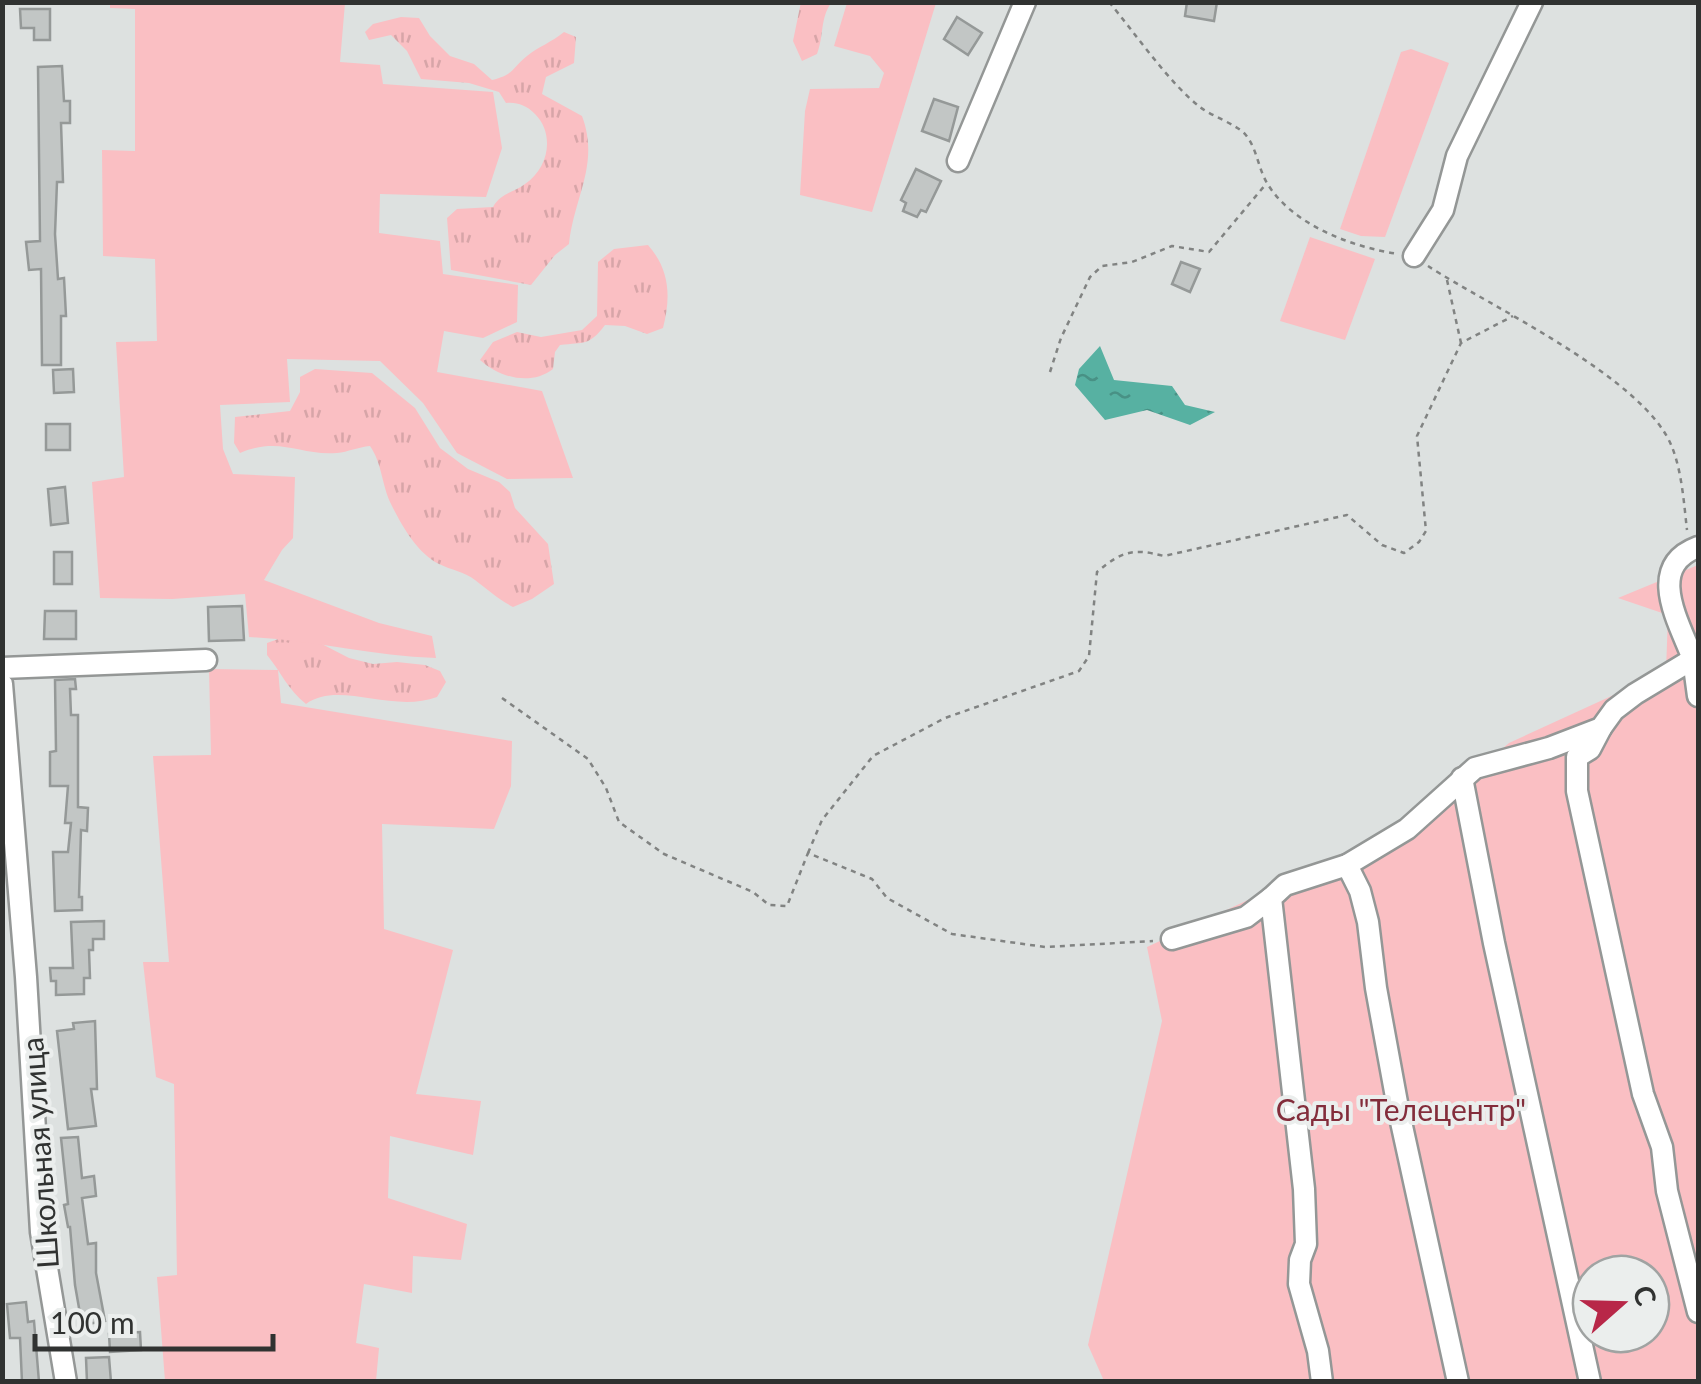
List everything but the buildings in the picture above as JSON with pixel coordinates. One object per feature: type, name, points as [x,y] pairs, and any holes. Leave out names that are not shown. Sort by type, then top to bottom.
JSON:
[{"type":"street","points":[[958,162],[1025,2]]},
{"type":"street","points":[[1414,256],[1443,210],[1457,156],[1532,2]]},
{"type":"street","points":[[1698,546],[1672,567],[1667,587],[1693,659],[1698,696]]},
{"type":"street","points":[[1693,659],[1614,710],[1590,748],[1577,758],[1578,791],[1644,1094],[1662,1146],[1667,1191],[1698,1312]]},
{"type":"street","points":[[2,668],[206,660]]},
{"type":"street","name":"Школьная улица","points":[[2,684],[10,870],[41,1232],[66,1382]]},
{"type":"street","points":[[1172,939],[1246,916],[1285,885],[1346,866],[1407,828],[1475,768],[1549,748],[1601,728]]},
{"type":"street","points":[[1462,778],[1532,1126],[1590,1382]]},
{"type":"street","points":[[1346,866],[1360,891],[1368,922],[1398,1108],[1458,1382]]},
{"type":"street","points":[[1271,898],[1304,1189],[1306,1244],[1300,1260],[1300,1284],[1322,1382]]},
{"type":"path","points":[[1050,372],[1061,338],[1090,277],[1102,266],[1132,262],[1172,246],[1209,252],[1267,182]]},
{"type":"path","points":[[1446,278],[1461,344]]},
{"type":"path","points":[[502,698],[588,760],[606,788],[619,822],[664,854],[754,892],[769,905],[787,906],[822,820],[873,756],[944,718],[1079,672],[1089,656],[1098,572],[1113,559],[1139,550],[1164,556],[1347,515],[1382,545],[1404,553],[1419,542],[1426,531],[1417,436],[1461,344],[1513,316]]},
{"type":"path","points":[[808,854],[872,879],[886,898],[952,934],[1044,947],[1172,939]]},
{"type":"green space","points":[[801,2],[831,3],[817,54],[802,61],[793,41]]},
{"type":"green space","points":[[110,3],[345,3],[340,62],[380,65],[383,84],[493,92],[502,148],[486,197],[380,194],[379,233],[440,241],[443,274],[518,285],[517,322],[483,338],[444,331],[437,372],[542,391],[573,478],[507,479],[457,453],[423,403],[380,361],[287,359],[290,402],[220,405],[223,449],[233,474],[295,477],[293,538],[264,580],[379,623],[432,636],[436,658],[249,637],[245,594],[100,598],[92,482],[124,477],[116,342],[157,341],[155,259],[103,256],[102,150],[135,151],[135,9],[110,8]]},
{"type":"green space","points":[[847,3],[936,3],[872,212],[800,195],[810,89],[879,88],[884,73],[870,56],[834,46]]},
{"type":"green space","points":[[401,17],[419,18],[450,56],[474,64],[492,80],[509,73],[564,32],[576,37],[574,63],[546,77],[542,94],[582,116],[587,133],[587,165],[569,244],[531,285],[451,270],[447,218],[457,209],[493,207],[533,177],[546,151],[541,122],[525,106],[506,103],[499,92],[469,83],[421,79],[407,51],[391,35],[369,40],[365,32],[373,24]]},
{"type":"green space","points":[[1411,49],[1449,63],[1385,237],[1361,236],[1340,229],[1401,52]]},
{"type":"green space","points":[[1310,237],[1375,259],[1345,340],[1280,321]]},
{"type":"green space","points":[[648,245],[661,264],[667,284],[663,328],[647,334],[625,326],[605,325],[586,342],[560,345],[553,369],[535,377],[506,375],[480,360],[493,342],[517,332],[541,337],[582,330],[597,316],[598,262],[614,249]]},
{"type":"green space","points":[[315,369],[372,373],[415,408],[440,448],[468,469],[499,482],[510,492],[515,508],[548,544],[554,584],[513,607],[471,577],[431,559],[411,538],[395,512],[370,446],[324,453],[267,446],[240,453],[234,443],[235,417],[290,411],[300,392],[300,377]]},
{"type":"green space","name":"Сады \"Телецентр\"","points":[[1698,565],[1698,1381],[1104,1381],[1088,1345],[1162,1021],[1147,947],[1417,821],[1509,743],[1666,671],[1668,615],[1618,598]]},
{"type":"green space","points":[[281,638],[318,642],[349,658],[373,664],[425,665],[440,671],[446,682],[437,697],[420,701],[334,695],[306,704],[267,655],[267,643]]},
{"type":"green space","points":[[209,669],[278,670],[281,703],[512,741],[511,786],[494,829],[382,824],[384,929],[453,950],[416,1094],[481,1101],[473,1155],[390,1136],[388,1198],[467,1224],[461,1260],[413,1256],[412,1293],[364,1284],[356,1343],[379,1348],[376,1381],[165,1381],[157,1277],[177,1275],[174,1084],[156,1077],[143,962],[169,962],[153,756],[211,755]]},
{"type":"water","points":[[1100,346],[1114,380],[1172,386],[1185,405],[1215,412],[1190,425],[1147,410],[1105,420],[1075,385],[1079,369]]}]
